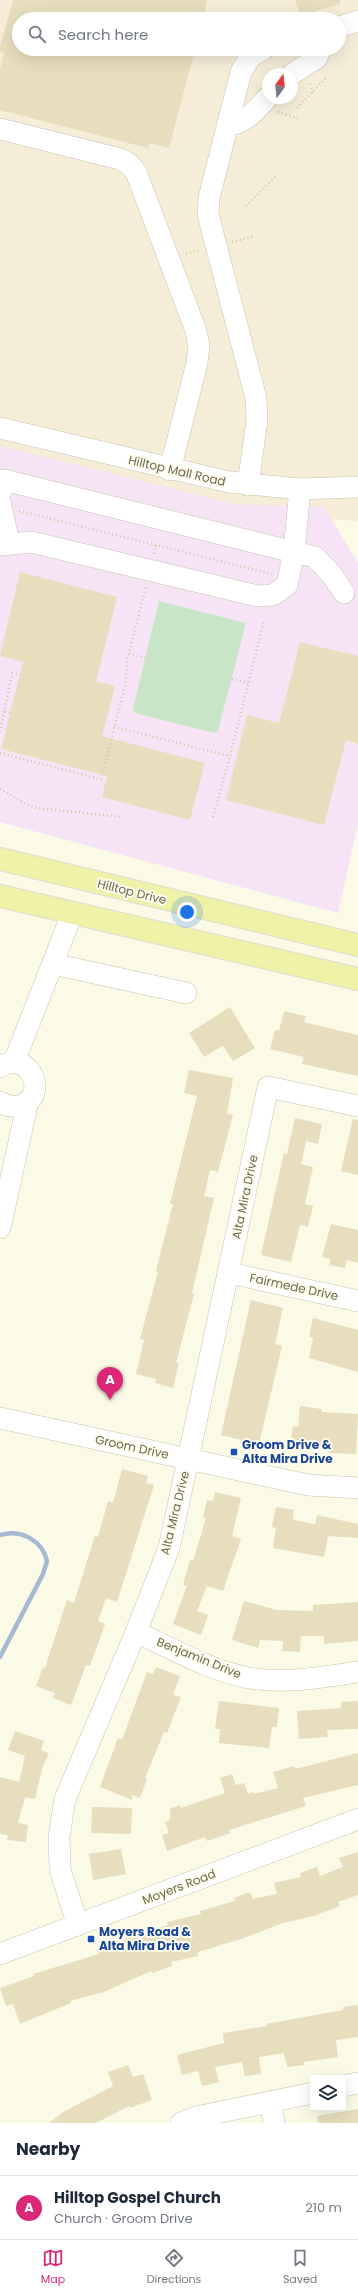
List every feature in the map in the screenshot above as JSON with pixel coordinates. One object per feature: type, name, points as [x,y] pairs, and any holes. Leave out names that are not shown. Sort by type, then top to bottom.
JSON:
[{"type":"main road","name":"Hilltop Drive","points":[[0,859],[358,945]]},
{"type":"main road","points":[[0,896],[72,914],[358,979]]},
{"type":"street","points":[[346,25],[358,21]]},
{"type":"street","points":[[248,485],[257,420],[256,398],[216,246],[208,206],[227,125],[243,67],[252,56]]},
{"type":"street","points":[[298,70],[317,58],[318,56]]},
{"type":"street","points":[[227,125],[247,119],[269,104]]},
{"type":"street","points":[[0,129],[120,159],[130,164],[136,172],[195,328],[199,345],[197,363],[170,470]]},
{"type":"street","name":"Hilltop Mall Road","points":[[0,428],[170,470],[248,485],[300,489],[358,487]]},
{"type":"street","points":[[300,489],[294,552],[287,586],[273,595],[258,596],[32,542],[4,544],[4,480],[294,552],[314,557],[332,575],[344,593]]},
{"type":"street","points":[[0,1228],[28,1101],[34,1090],[34,1077],[29,1069],[22,1064],[7,1065],[54,964],[72,914]]},
{"type":"street","points":[[54,964],[186,993]]},
{"type":"street","name":"Alta Mira Drive","points":[[78,1925],[60,1870],[58,1837],[65,1799],[136,1632],[169,1548],[268,1087],[358,1106]]},
{"type":"street","points":[[0,1102],[12,1107],[21,1106],[28,1101]]},
{"type":"street","name":"Fairmede Drive","points":[[229,1273],[358,1300]]},
{"type":"street","name":"Groom Drive","points":[[0,1418],[308,1484],[358,1488]]},
{"type":"street","name":"Benjamin Drive","points":[[136,1632],[203,1662],[248,1678],[300,1680],[358,1672]]},
{"type":"street","name":"Moyers Road","points":[[0,1954],[358,1819]]},
{"type":"street","points":[[346,2085],[358,2083]]},
{"type":"street","points":[[181,2123],[196,2117],[310,2094]]},
{"type":"street","points":[[270,2102],[274,2123]]},
{"type":"path","points":[[297,108],[327,77]]},
{"type":"path","points":[[273,104],[280,115],[300,120]]},
{"type":"path","points":[[246,206],[277,175]]},
{"type":"path","points":[[169,259],[216,246]]},
{"type":"path","points":[[4,502],[156,545],[275,575]]},
{"type":"path","points":[[0,753],[101,779],[125,686],[129,654],[156,545]]},
{"type":"path","points":[[213,817],[264,621]]},
{"type":"path","points":[[129,654],[145,658]]},
{"type":"path","points":[[0,732],[12,673],[20,675]]},
{"type":"path","points":[[232,679],[248,683]]},
{"type":"path","points":[[5,711],[10,713]]},
{"type":"path","points":[[114,727],[230,756]]},
{"type":"path","points":[[0,789],[28,805],[38,808],[122,817]]},
{"type":"shaded area","points":[[0,0],[358,0],[358,521],[277,515],[0,455]]},
{"type":"shaded area","points":[[0,446],[234,504],[324,507],[358,563],[358,824],[338,913],[0,822]]},
{"type":"green space","points":[[159,601],[246,623],[218,731],[214,733],[135,713],[133,709]]},
{"type":"building","points":[[13,0],[207,0],[204,12],[12,12],[12,56],[193,56],[169,148],[149,143],[148,148],[0,110],[0,70],[4,52],[0,51]]},
{"type":"building","points":[[295,0],[340,0],[340,4],[312,12],[300,12]]},
{"type":"building","points":[[20,572],[117,597],[96,681],[115,686],[102,736],[205,763],[190,820],[102,797],[107,776],[1,749],[23,662],[0,656]]},
{"type":"building","points":[[300,642],[358,656],[358,744],[346,740],[324,825],[226,800],[247,715],[279,723]]},
{"type":"building","points":[[230,1007],[255,1048],[233,1061],[223,1046],[204,1057],[189,1033]]},
{"type":"building","points":[[284,1011],[306,1016],[304,1022],[358,1035],[358,1076],[302,1064],[304,1057],[270,1049],[275,1030],[279,1031]]},
{"type":"building","points":[[189,1070],[233,1078],[227,1114],[233,1115],[218,1172],[210,1170],[204,1196],[214,1198],[192,1293],[194,1294],[176,1363],[179,1363],[173,1388],[155,1383],[156,1379],[136,1374],[144,1340],[140,1339],[158,1272],[156,1271],[173,1204],[170,1204],[197,1096],[184,1093]]},
{"type":"building","points":[[295,1118],[322,1124],[318,1144],[306,1141],[301,1164],[313,1167],[305,1204],[313,1206],[308,1227],[300,1225],[291,1262],[261,1255],[284,1153],[287,1154]]},
{"type":"building","points":[[353,1119],[358,1120],[358,1175],[341,1171]]},
{"type":"building","points":[[331,1224],[358,1230],[358,1263],[347,1260],[345,1268],[329,1265],[331,1259],[322,1257]]},
{"type":"building","points":[[251,1300],[283,1308],[275,1344],[282,1346],[259,1444],[221,1435]]},
{"type":"building","points":[[313,1318],[358,1330],[358,1372],[309,1358],[313,1338],[309,1337]]},
{"type":"building","points":[[300,1406],[322,1409],[322,1412],[358,1414],[356,1454],[330,1453],[330,1450],[290,1446],[293,1426],[298,1427]]},
{"type":"building","points":[[122,1469],[148,1476],[146,1483],[154,1485],[117,1602],[106,1598],[98,1621],[105,1624],[90,1666],[86,1665],[71,1705],[53,1698],[55,1693],[36,1686],[43,1667],[45,1668],[67,1600],[74,1603],[95,1536],[98,1537],[108,1501],[113,1503]]},
{"type":"building","points":[[215,1492],[241,1498],[232,1536],[241,1539],[223,1591],[207,1586],[197,1611],[208,1615],[201,1635],[173,1624],[187,1586],[183,1585],[190,1560],[193,1561],[206,1518],[203,1517],[207,1500],[213,1501]]},
{"type":"building","points":[[276,1507],[294,1510],[293,1520],[315,1524],[317,1515],[358,1524],[358,1538],[328,1536],[324,1557],[273,1548],[276,1528],[272,1527]]},
{"type":"building","points":[[244,1601],[277,1610],[313,1611],[313,1605],[358,1602],[358,1641],[324,1644],[324,1636],[301,1636],[300,1652],[282,1651],[283,1641],[260,1640],[258,1648],[232,1640]]},
{"type":"building","points":[[156,1667],[180,1676],[173,1695],[181,1697],[167,1733],[164,1732],[145,1778],[147,1779],[140,1798],[132,1795],[132,1800],[100,1787],[118,1738],[122,1740],[147,1672],[153,1674]]},
{"type":"building","points":[[219,1701],[279,1708],[277,1727],[272,1727],[269,1748],[219,1743],[220,1729],[215,1729]]},
{"type":"building","points":[[358,1701],[358,1729],[327,1730],[328,1737],[299,1739],[297,1711],[341,1708],[341,1702]]},
{"type":"building","points":[[15,1731],[44,1741],[41,1750],[49,1753],[42,1769],[35,1799],[25,1797],[18,1823],[28,1825],[26,1842],[7,1840],[8,1835],[0,1834],[0,1777],[19,1782],[25,1756],[8,1750]]},
{"type":"building","points":[[358,1753],[358,1785],[303,1798],[306,1806],[229,1830],[231,1833],[207,1841],[205,1837],[167,1851],[162,1835],[169,1833],[165,1822],[170,1820],[170,1809],[180,1805],[181,1808],[225,1793],[220,1778],[232,1774],[236,1785],[244,1783],[248,1794],[253,1792],[254,1794],[278,1788],[273,1772],[294,1766],[295,1769]]},
{"type":"building","points":[[92,1807],[132,1808],[131,1834],[91,1833]]},
{"type":"building","points":[[121,1849],[126,1874],[93,1880],[89,1854]]},
{"type":"building","points":[[358,1852],[358,1895],[338,1902],[340,1906],[314,1916],[283,1923],[238,1940],[198,1952],[198,1956],[171,1962],[172,1966],[152,1973],[151,1971],[104,1992],[70,2001],[71,2003],[20,2024],[13,2004],[6,2006],[0,1988],[34,1976],[33,1974],[99,1954],[98,1951],[126,1939],[168,1925],[167,1922],[201,1914],[200,1911],[235,1901],[234,1898],[250,1892],[253,1899],[277,1894],[274,1883],[301,1877],[300,1873],[317,1867],[320,1876],[343,1867],[339,1858]]},
{"type":"building","points":[[358,2005],[358,2037],[336,2040],[338,2057],[304,2062],[304,2065],[287,2067],[284,2053],[259,2057],[261,2074],[245,2076],[242,2062],[215,2067],[219,2082],[202,2086],[198,2071],[182,2075],[177,2055],[224,2043],[223,2033],[267,2026],[266,2024],[343,2010],[343,2007]]},
{"type":"building","points":[[128,2065],[133,2077],[143,2074],[152,2100],[130,2108],[129,2106],[96,2123],[49,2123],[63,2112],[113,2086],[108,2072]]},
{"type":"building","points":[[358,2109],[358,2123],[318,2123],[317,2116]]},
{"type":"waterway","points":[[0,1535],[16,1534],[30,1538],[40,1547],[47,1561],[43,1574],[0,1657]]},
{"type":"place","name":"Hilltop Gospel Church","points":[[110,1400]]},
{"type":"place","name":"Groom Drive & Alta Mira Drive","points":[[234,1452]]},
{"type":"place","name":"Moyers Road & Alta Mira Drive","points":[[91,1939]]}]
